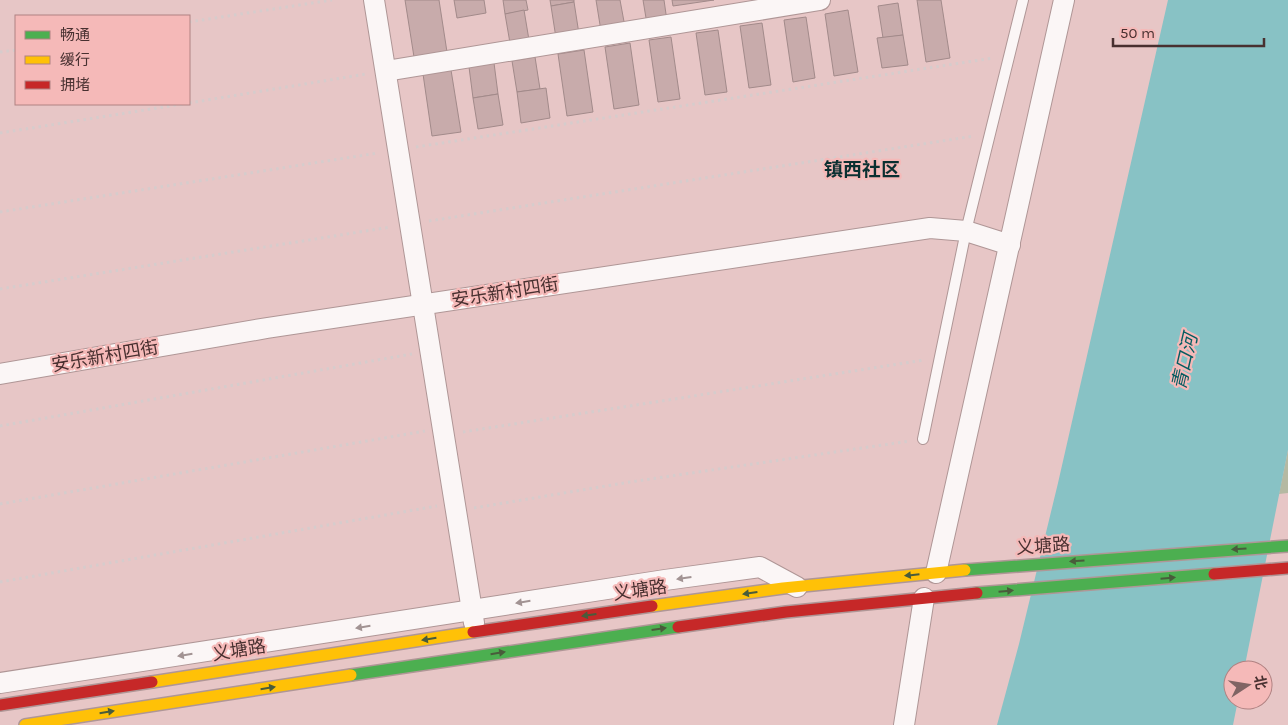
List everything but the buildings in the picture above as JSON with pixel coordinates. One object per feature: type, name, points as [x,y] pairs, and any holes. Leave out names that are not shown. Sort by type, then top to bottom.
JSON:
[{"type":"main road","name":"义塘路","points":[[0,705],[597,613],[797,587],[936,573],[1288,546]]},
{"type":"main road","points":[[25,725],[610,636],[786,612],[958,595],[1288,568]]},
{"type":"street","points":[[374,0],[476,632]]},
{"type":"street","points":[[386,71],[754,5],[820,0]]},
{"type":"street","points":[[936,573],[1064,0]]},
{"type":"street","name":"安乐新村四街","points":[[0,374],[267,328],[930,228],[966,231],[1010,245]]},
{"type":"street","points":[[0,683],[760,567],[797,587]]},
{"type":"street","points":[[904,725],[924,598]]},
{"type":"lane","points":[[922,439],[966,231],[1023,0]]},
{"type":"path","points":[[190,22],[332,0]]},
{"type":"path","points":[[0,52],[15,50]]},
{"type":"path","points":[[0,212],[1009,56]]},
{"type":"path","points":[[190,103],[386,71]]},
{"type":"path","points":[[0,133],[177,105]]},
{"type":"path","points":[[0,289],[990,134]]},
{"type":"path","points":[[0,426],[430,350]]},
{"type":"path","points":[[0,504],[443,431],[940,357]]},
{"type":"path","points":[[0,582],[456,507],[922,439]]},
{"type":"green space","points":[[1288,450],[1288,493],[1279,494]]},
{"type":"water","name":"青口河","points":[[1168,0],[1288,0],[1288,450],[1246,660],[1223,660],[1223,710],[1236,710],[1233,725],[997,725],[1019,644],[1058,483]]},
{"type":"traffic: fast","points":[[965,570],[1288,546]]},
{"type":"traffic: fast","points":[[977,593],[1214,574]]},
{"type":"traffic: fast","points":[[351,675],[678,627]]},
{"type":"traffic: slow","points":[[652,606],[783,588],[965,570]]},
{"type":"traffic: slow","points":[[152,682],[473,632]]},
{"type":"traffic: slow","points":[[25,725],[351,675]]},
{"type":"traffic: jam","points":[[1214,574],[1288,568]]},
{"type":"traffic: jam","points":[[678,627],[786,612],[977,593]]},
{"type":"traffic: jam","points":[[473,632],[652,606]]},
{"type":"traffic: jam","points":[[0,705],[152,682]]},
{"type":"district","name":"镇西社区","points":[[862,170]]}]
